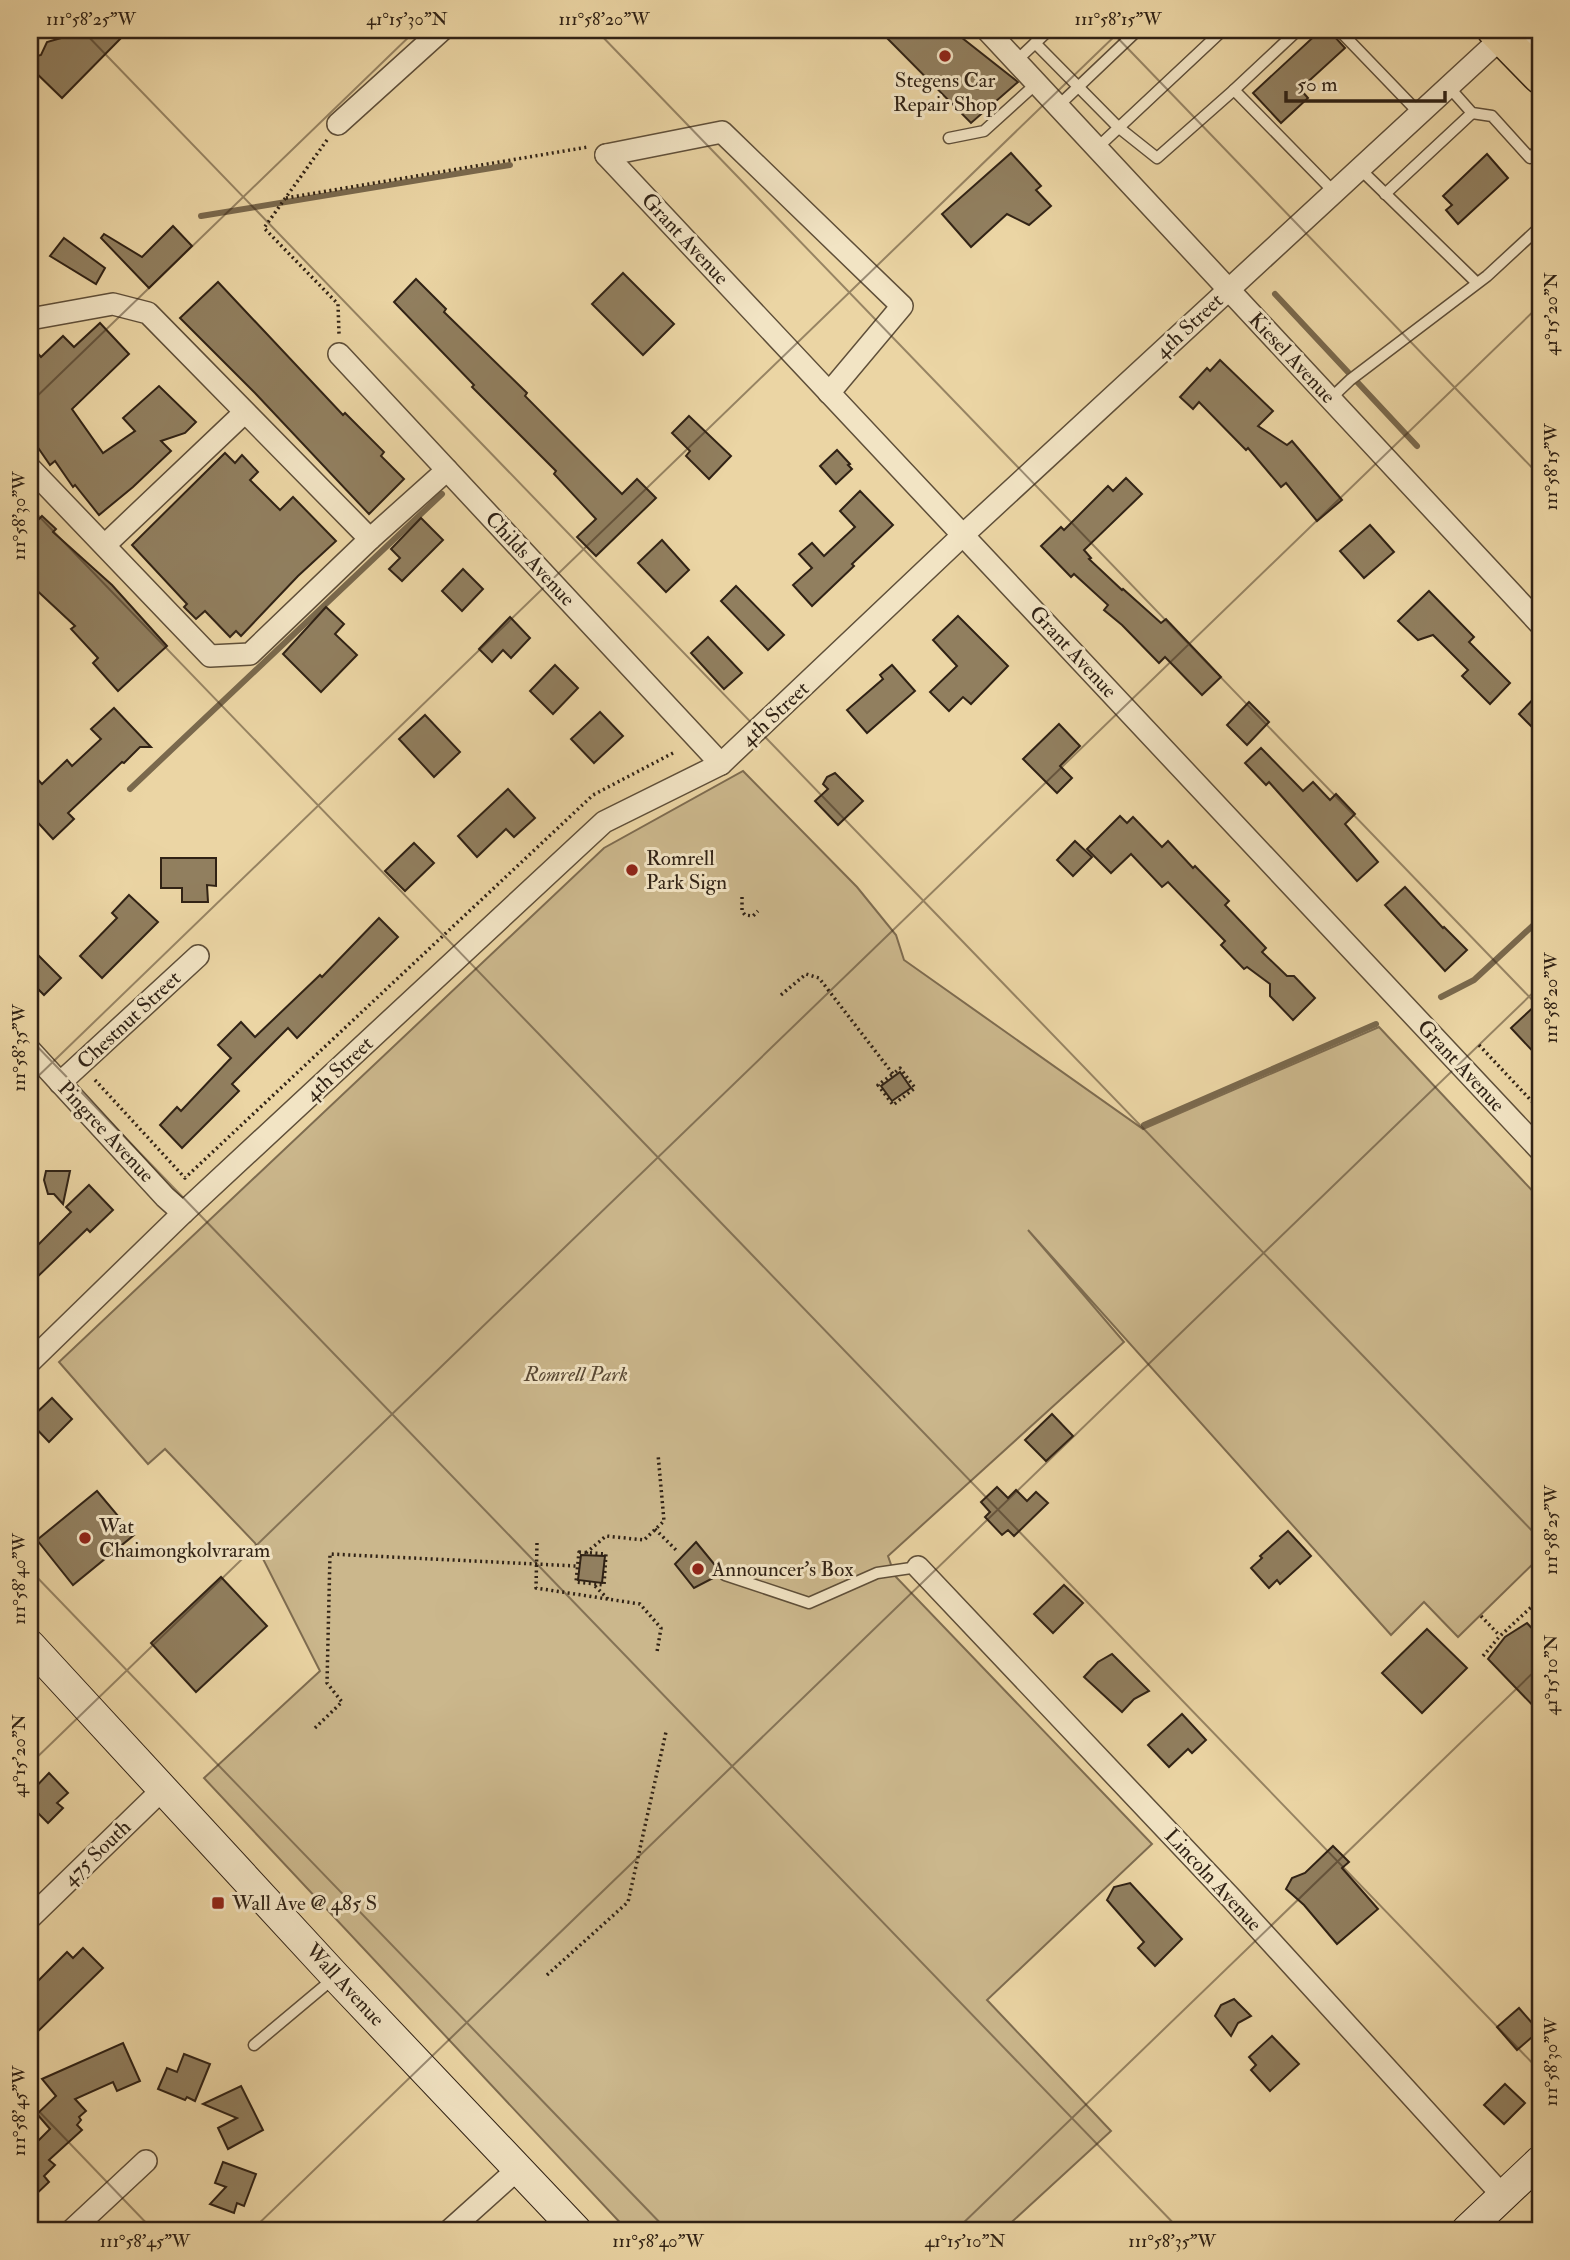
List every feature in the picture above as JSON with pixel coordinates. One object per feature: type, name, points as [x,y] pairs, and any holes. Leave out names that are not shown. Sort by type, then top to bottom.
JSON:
[{"type":"main road","points":[[1506,32],[1540,77]]},
{"type":"main road","name":"Wall Avenue","points":[[30,1645],[336,1977],[576,2230]]},
{"type":"main road","points":[[1467,2230],[1540,2161]]},
{"type":"street","points":[[338,124],[442,30]]},
{"type":"street","name":"Kiesel Avenue","points":[[988,30],[1540,624]]},
{"type":"street","points":[[1506,32],[1524,32],[1540,48]]},
{"type":"street","name":"4th Street","points":[[30,1362],[183,1213],[604,821],[722,764],[962,535],[1506,32]]},
{"type":"street","points":[[606,155],[722,132],[902,306],[829,393]]},
{"type":"street","name":"Grant Avenue","points":[[606,155],[1540,1150]]},
{"type":"street","points":[[30,319],[113,304],[148,313],[370,538]]},
{"type":"street","name":"Childs Avenue","points":[[339,354],[722,764]]},
{"type":"street","points":[[105,545],[244,413]]},
{"type":"street","points":[[30,468],[210,656],[250,654],[370,538],[447,470]]},
{"type":"street","name":"Chestnut Street","points":[[60,1083],[198,956]]},
{"type":"street","name":"Pingree Avenue","points":[[30,1050],[183,1213]]},
{"type":"street","name":"Lincoln Avenue","points":[[918,1567],[1231,1899],[1503,2196]]},
{"type":"street","name":"475 South","points":[[30,1918],[164,1788]]},
{"type":"street","points":[[72,2230],[146,2161]]},
{"type":"street","points":[[450,2230],[518,2169]]},
{"type":"lane","points":[[1016,61],[1049,30]]},
{"type":"lane","points":[[1058,106],[1138,30]]},
{"type":"lane","points":[[1097,148],[1223,30]]},
{"type":"lane","points":[[1035,43],[1118,127],[1157,158],[1298,30]]},
{"type":"lane","points":[[1339,30],[1419,113]]},
{"type":"lane","points":[[949,138],[984,131],[1037,83]]},
{"type":"lane","points":[[1448,86],[1472,113],[1492,117],[1530,158],[1540,149]]},
{"type":"lane","points":[[1234,90],[1334,191]]},
{"type":"lane","points":[[1385,194],[1472,113]]},
{"type":"lane","points":[[1359,168],[1477,283]]},
{"type":"lane","points":[[1330,399],[1350,380],[1477,283],[1540,227]]},
{"type":"lane","points":[[725,1575],[809,1604],[877,1573],[918,1567]]},
{"type":"lane","points":[[254,2046],[336,1977]]},
{"type":"path","points":[[338,124],[264,228],[338,304],[339,354]]},
{"type":"path","points":[[286,198],[606,144],[606,155]]},
{"type":"path","points":[[95,1080],[185,1178],[593,796],[673,753]]},
{"type":"path","points":[[742,897],[742,911],[745,915],[753,916],[758,911]]},
{"type":"path","points":[[781,995],[806,974],[819,978],[893,1074]]},
{"type":"path","points":[[1479,1045],[1540,1110]]},
{"type":"path","points":[[900,1068],[915,1088],[893,1105],[878,1085],[893,1074],[900,1068]]},
{"type":"path","points":[[586,1553],[606,1536],[644,1540],[664,1521],[658,1454]]},
{"type":"path","points":[[655,1529],[676,1550]]},
{"type":"path","points":[[537,1543],[536,1588],[640,1604],[662,1628],[657,1652]]},
{"type":"path","points":[[579,1552],[586,1553],[607,1554],[604,1585],[576,1582],[579,1552]]},
{"type":"path","points":[[315,1728],[342,1702],[327,1683],[330,1554],[576,1566]]},
{"type":"path","points":[[593,1584],[610,1601]]},
{"type":"path","points":[[1483,1656],[1500,1636],[1540,1600]]},
{"type":"path","points":[[1481,1616],[1500,1636]]},
{"type":"path","points":[[547,1975],[628,1902],[666,1732]]},
{"type":"green space","name":"Romrell Park","points":[[743,771],[857,887],[896,935],[904,960],[1143,1129],[1379,1027],[1540,1199],[1540,1557],[1458,1637],[1424,1602],[1391,1635],[1028,1230],[1124,1342],[888,1556],[895,1576],[1152,1844],[987,2000],[1111,2131],[1003,2230],[627,2230],[204,1778],[320,1671],[255,1543],[165,1449],[148,1464],[59,1362],[604,848]]},
{"type":"building","points":[[69,30],[129,30],[62,98],[30,67],[30,58],[41,55],[47,42],[61,38]]},
{"type":"building","name":"Stegens Car Repair Shop","points":[[879,30],[952,30],[1018,82],[971,123]]},
{"type":"building","points":[[1321,30],[1331,30],[1345,48],[1300,89],[1308,98],[1281,123],[1253,93]]},
{"type":"building","points":[[1011,153],[1041,186],[1036,190],[1051,206],[1029,225],[1007,214],[971,247],[942,214]]},
{"type":"building","points":[[1487,154],[1508,178],[1458,224],[1446,210],[1452,205],[1443,196]]},
{"type":"building","points":[[173,226],[192,246],[149,288],[101,238],[104,234],[142,257]]},
{"type":"building","points":[[64,238],[105,268],[96,284],[50,256]]},
{"type":"building","points":[[623,273],[674,324],[643,355],[592,304]]},
{"type":"building","points":[[416,279],[446,309],[444,312],[527,393],[525,396],[622,494],[637,479],[656,498],[596,556],[577,537],[596,519],[554,474],[556,471],[472,387],[474,385],[394,302]]},
{"type":"building","points":[[218,282],[343,415],[345,413],[384,452],[381,456],[404,479],[369,514],[180,318]]},
{"type":"building","points":[[100,323],[129,354],[72,409],[103,453],[135,431],[123,418],[159,386],[196,422],[185,433],[161,441],[171,451],[99,515],[75,485],[73,487],[55,461],[50,465],[30,436],[30,345],[41,357],[63,336],[74,347]]},
{"type":"building","points":[[1220,360],[1273,411],[1258,426],[1287,445],[1292,441],[1342,500],[1317,521],[1286,483],[1281,487],[1248,448],[1246,450],[1199,402],[1193,409],[1180,397],[1207,368],[1210,371]]},
{"type":"building","points":[[689,416],[731,456],[709,479],[686,456],[690,451],[672,433]]},
{"type":"building","points":[[837,450],[852,469],[836,484],[820,466]]},
{"type":"building","points":[[225,453],[235,463],[242,455],[258,472],[250,480],[280,510],[293,497],[336,541],[298,576],[241,636],[236,631],[230,637],[205,611],[196,619],[184,607],[187,604],[132,545]]},
{"type":"building","points":[[1126,478],[1142,494],[1084,550],[1091,558],[1089,559],[1161,623],[1166,619],[1221,677],[1202,695],[1165,657],[1159,663],[1104,610],[1108,605],[1074,574],[1071,577],[1041,546],[1061,527],[1064,530],[1108,486],[1113,491]]},
{"type":"building","points":[[860,491],[893,525],[812,606],[793,585],[812,568],[799,554],[812,543],[824,556],[855,527],[840,511]]},
{"type":"building","points":[[42,516],[56,529],[53,532],[112,585],[167,646],[118,691],[93,663],[98,658],[71,629],[75,626],[30,584],[30,528]]},
{"type":"building","points":[[421,518],[443,540],[402,581],[389,569],[400,558],[391,549]]},
{"type":"building","points":[[1370,525],[1394,552],[1364,578],[1340,551]]},
{"type":"building","points":[[662,540],[689,570],[666,592],[638,563]]},
{"type":"building","points":[[463,569],[483,589],[462,611],[442,591]]},
{"type":"building","points":[[736,586],[784,635],[768,650],[721,601]]},
{"type":"building","points":[[1429,591],[1474,637],[1469,642],[1510,683],[1490,704],[1462,676],[1468,670],[1433,635],[1418,640],[1398,621]]},
{"type":"building","points":[[326,607],[344,624],[335,634],[357,655],[321,692],[283,654]]},
{"type":"building","points":[[958,616],[1008,666],[971,704],[963,697],[949,711],[930,692],[957,666],[933,640]]},
{"type":"building","points":[[510,617],[530,638],[511,658],[503,650],[492,662],[479,649]]},
{"type":"building","points":[[708,637],[742,673],[724,689],[691,653]]},
{"type":"building","points":[[555,665],[578,688],[553,714],[530,691]]},
{"type":"building","points":[[892,665],[915,691],[867,733],[847,710],[883,679],[880,675]]},
{"type":"building","points":[[1540,692],[1540,735],[1519,714]]},
{"type":"building","points":[[1249,702],[1269,722],[1247,745],[1227,725]]},
{"type":"building","points":[[114,708],[151,747],[140,747],[122,762],[68,813],[74,819],[53,839],[30,814],[30,771],[42,784],[67,760],[72,766],[101,739],[91,729]]},
{"type":"building","points":[[600,712],[623,736],[594,763],[571,739]]},
{"type":"building","points":[[425,715],[460,752],[434,777],[399,739]]},
{"type":"building","points":[[1059,724],[1080,746],[1060,766],[1072,778],[1057,793],[1023,759]]},
{"type":"building","points":[[1261,748],[1303,791],[1313,782],[1330,800],[1336,794],[1355,814],[1345,824],[1378,862],[1357,881],[1269,782],[1266,785],[1245,763]]},
{"type":"building","points":[[835,773],[863,801],[838,825],[815,801],[828,789],[823,784],[827,777]]},
{"type":"building","points":[[508,789],[535,818],[514,837],[506,829],[477,857],[458,836]]},
{"type":"building","points":[[1120,816],[1127,823],[1133,817],[1162,847],[1168,841],[1193,868],[1195,866],[1229,901],[1225,905],[1266,948],[1262,952],[1287,976],[1294,976],[1315,998],[1293,1020],[1270,996],[1270,984],[1247,967],[1244,969],[1221,945],[1225,941],[1168,882],[1162,887],[1131,854],[1111,873],[1087,849]]},
{"type":"building","points":[[1075,841],[1092,857],[1073,876],[1057,860]]},
{"type":"building","points":[[414,843],[434,863],[405,891],[385,871]]},
{"type":"building","points":[[161,858],[216,858],[216,886],[207,885],[208,902],[182,902],[182,888],[161,888]]},
{"type":"building","points":[[1405,887],[1467,950],[1445,971],[1385,905]]},
{"type":"building","points":[[129,895],[158,922],[102,978],[80,956],[117,918],[112,913]]},
{"type":"building","points":[[379,918],[398,937],[297,1038],[288,1028],[232,1084],[239,1091],[182,1148],[160,1125],[177,1107],[181,1111],[231,1058],[218,1045],[241,1022],[255,1037],[320,975],[322,977]]},
{"type":"building","points":[[30,947],[61,978],[44,995],[30,981]]},
{"type":"building","points":[[1540,1001],[1540,1059],[1511,1028]]},
{"type":"building","points":[[900,1072],[911,1088],[892,1101],[881,1086]]},
{"type":"building","points":[[46,1171],[70,1171],[63,1204],[54,1194],[48,1194],[44,1180]]},
{"type":"building","points":[[89,1185],[113,1210],[90,1232],[87,1229],[30,1284],[30,1253],[71,1212],[66,1207]]},
{"type":"building","points":[[52,1398],[72,1419],[49,1442],[30,1419]]},
{"type":"building","points":[[1052,1414],[1073,1436],[1046,1461],[1025,1440]]},
{"type":"building","points":[[997,1487],[1008,1498],[1016,1490],[1027,1501],[1036,1492],[1048,1503],[1014,1536],[1008,1530],[1002,1535],[985,1517],[990,1512],[981,1502]]},
{"type":"building","name":"Wat Chaimongkolvraram","points":[[97,1491],[134,1535],[73,1585],[37,1540]]},
{"type":"building","points":[[1288,1531],[1311,1556],[1280,1584],[1277,1580],[1269,1588],[1251,1568],[1262,1558],[1260,1556]]},
{"type":"building","name":"Announcer's Box","points":[[696,1542],[719,1570],[717,1576],[694,1588],[675,1564]]},
{"type":"building","points":[[581,1555],[605,1556],[602,1583],[578,1580]]},
{"type":"building","points":[[221,1577],[267,1626],[196,1692],[151,1643]]},
{"type":"building","points":[[1064,1585],[1083,1603],[1053,1633],[1034,1614]]},
{"type":"building","points":[[1527,1623],[1540,1637],[1540,1713],[1488,1659],[1505,1637]]},
{"type":"building","points":[[1427,1629],[1467,1668],[1422,1713],[1382,1673]]},
{"type":"building","points":[[1112,1654],[1149,1691],[1134,1699],[1122,1712],[1084,1677],[1098,1662]]},
{"type":"building","points":[[1182,1714],[1206,1740],[1192,1753],[1188,1749],[1169,1767],[1148,1745]]},
{"type":"building","points":[[49,1773],[68,1793],[57,1803],[63,1808],[48,1823],[30,1805],[30,1793]]},
{"type":"building","points":[[1333,1846],[1349,1862],[1342,1868],[1378,1909],[1337,1944],[1304,1905],[1286,1889],[1292,1878],[1305,1873]]},
{"type":"building","points":[[1130,1883],[1182,1939],[1155,1966],[1138,1948],[1144,1942],[1107,1900],[1114,1887]]},
{"type":"building","points":[[83,1948],[103,1968],[30,2039],[30,1989],[67,1952],[73,1958]]},
{"type":"building","points":[[1234,1999],[1251,2016],[1238,2023],[1231,2036],[1215,2016],[1221,2005]]},
{"type":"building","points":[[1519,2008],[1539,2031],[1517,2050],[1497,2027]]},
{"type":"building","points":[[1272,2036],[1299,2064],[1270,2091],[1251,2070],[1256,2065],[1249,2057]]},
{"type":"building","points":[[123,2043],[140,2081],[117,2091],[113,2082],[75,2099],[86,2111],[79,2117],[81,2120],[77,2125],[82,2130],[49,2160],[55,2165],[44,2176],[49,2182],[30,2200],[30,2149],[50,2129],[37,2114],[56,2096],[42,2079]]},
{"type":"building","points":[[184,2054],[210,2064],[195,2101],[187,2097],[185,2100],[158,2089],[167,2068],[177,2072]]},
{"type":"building","points":[[1505,2084],[1525,2103],[1504,2124],[1484,2105]]},
{"type":"building","points":[[241,2086],[263,2130],[228,2149],[218,2128],[237,2118],[203,2104]]},
{"type":"building","points":[[223,2162],[256,2174],[244,2206],[237,2203],[234,2213],[210,2204],[226,2187],[215,2183]]},
{"type":"waterway","points":[[201,216],[510,165]]},
{"type":"waterway","points":[[1275,294],[1417,446]]},
{"type":"waterway","points":[[130,789],[442,494]]},
{"type":"waterway","points":[[1441,997],[1474,980],[1540,919]]},
{"type":"waterway","points":[[1144,1125],[1376,1024]]},
{"type":"place","name":"Stegens Car Repair Shop","points":[[945,56]]},
{"type":"place","name":"Romrell Park Sign","points":[[632,870]]},
{"type":"place","name":"Wat Chaimongkolvraram","points":[[85,1538]]},
{"type":"place","name":"Announcer's Box","points":[[698,1569]]},
{"type":"place","name":"Wall Ave @ 485 S","points":[[218,1903]]}]
